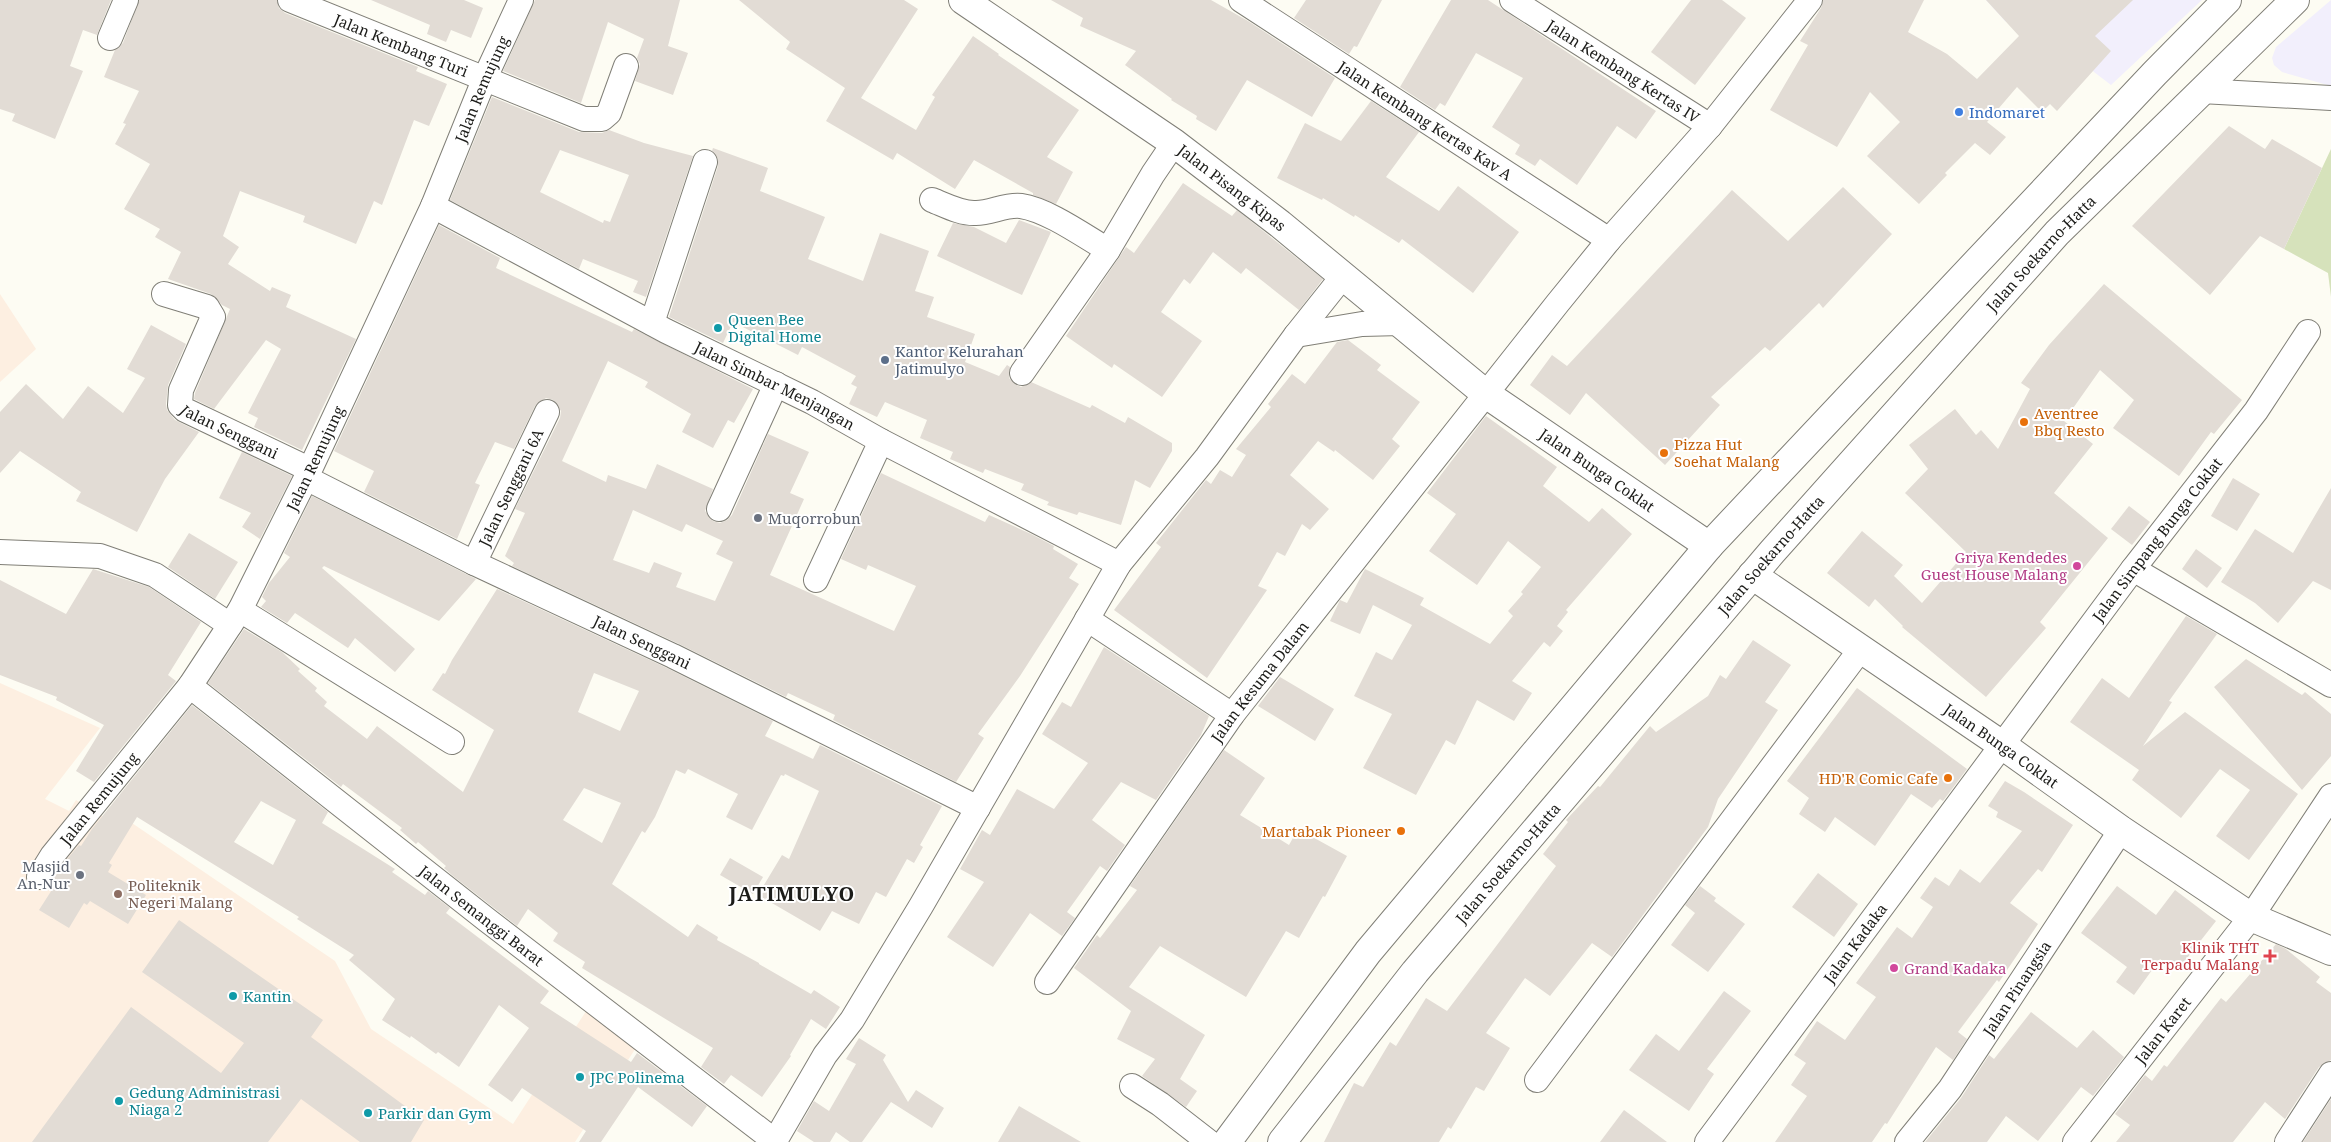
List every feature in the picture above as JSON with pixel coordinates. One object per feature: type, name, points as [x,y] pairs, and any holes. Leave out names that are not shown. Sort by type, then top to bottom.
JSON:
[{"type":"main road","name":"Jalan Pisang Kipas","points":[[963,0],[1174,143],[1343,276],[1486,394]]},
{"type":"main road","points":[[1227,1142],[1368,952],[1709,546],[2155,73],[2227,0]]},
{"type":"main road","name":"Jalan Soekarno-Hatta","points":[[1282,1142],[1415,972],[1752,575],[2057,233],[2295,0]]},
{"type":"main road","name":"Jalan Bunga Coklat","points":[[1486,394],[1709,546]]},
{"type":"main road","name":"Jalan Bunga Coklat","points":[[1752,575],[2002,745],[2121,830],[2251,917],[2331,951]]},
{"type":"street","points":[[110,38],[126,0]]},
{"type":"street","name":"Jalan Kembang Turi","points":[[290,0],[584,120],[602,119],[610,113],[626,66]]},
{"type":"street","name":"Jalan Remujung","points":[[39,877],[52,856],[190,686],[235,617],[308,473],[433,206],[484,80],[521,0]]},
{"type":"street","name":"Jalan Kembang Kertas Kav A","points":[[1241,0],[1609,240]]},
{"type":"street","name":"Jalan Kembang Kertas IV","points":[[1512,0],[1710,126]]},
{"type":"street","name":"Jalan Kesuma Dalam","points":[[1047,982],[1232,715],[1609,240],[1710,126],[1810,0]]},
{"type":"street","points":[[2202,91],[2331,98]]},
{"type":"street","points":[[1022,373],[1108,250],[1153,174],[1174,143]]},
{"type":"street","points":[[652,323],[705,162]]},
{"type":"street","points":[[932,200],[963,212],[975,214],[1006,207],[1021,206],[1036,211],[1108,250]]},
{"type":"street","name":"Jalan Simbar Menjangan","points":[[433,206],[652,323],[776,384],[881,441],[1119,564]]},
{"type":"street","points":[[776,1142],[826,1055],[852,1020],[978,808],[1119,564],[1207,457],[1296,335],[1343,276]]},
{"type":"street","name":"Jalan Senggani","points":[[164,294],[207,307],[213,317],[181,390],[180,405],[185,410],[308,473],[474,563],[673,656],[978,808]]},
{"type":"street","points":[[1296,335],[1362,324],[1401,323]]},
{"type":"street","name":"Jalan Simpang Bunga Coklat","points":[[2002,745],[2133,569],[2256,411],[2308,332]]},
{"type":"street","points":[[719,508],[776,384]]},
{"type":"street","name":"Jalan Senggani 6A","points":[[474,563],[547,412]]},
{"type":"street","points":[[816,580],[881,441]]},
{"type":"street","points":[[0,552],[100,556],[155,575],[235,617],[452,742]]},
{"type":"street","points":[[2133,569],[2331,685]]},
{"type":"street","points":[[1087,619],[1232,715]]},
{"type":"street","points":[[1537,1080],[1860,650]]},
{"type":"street","name":"Jalan Semanggi Barat","points":[[190,686],[479,914],[776,1142]]},
{"type":"street","name":"Jalan Kadaka","points":[[1707,1142],[2002,745]]},
{"type":"street","name":"Jalan Karet","points":[[2075,1142],[2251,917],[2331,796]]},
{"type":"street","name":"Jalan Pinangsia","points":[[1907,1142],[1950,1089],[2121,830]]},
{"type":"street","points":[[2287,1142],[2331,1074]]},
{"type":"street","points":[[1132,1086],[1160,1104],[1209,1142]]},
{"type":"shaded area","points":[[1986,0],[2202,0],[2111,85],[2094,72],[2063,41],[2030,32],[2005,21]]},
{"type":"shaded area","points":[[2331,0],[2331,86],[2282,72],[2274,65],[2272,58],[2276,47]]},
{"type":"shaded area","points":[[0,294],[36,349],[0,382]]},
{"type":"shaded area","name":"Politeknik Negeri Malang","points":[[0,683],[100,728],[45,799],[69,811],[76,800],[120,827],[126,819],[335,961],[371,1029],[513,1124],[590,1005],[641,1040],[575,1142],[0,1142]]},
{"type":"green space","points":[[2331,149],[2331,297],[2328,273],[2284,249]]},
{"type":"building","points":[[0,0],[111,0],[97,35],[83,30],[70,66],[83,71],[55,139],[12,121],[15,114],[0,109]]},
{"type":"building","points":[[139,0],[277,0],[279,8],[285,13],[418,67],[416,71],[447,84],[429,126],[414,120],[382,205],[374,201],[356,244],[303,222],[305,216],[240,191],[223,236],[239,247],[228,264],[270,291],[272,287],[291,295],[286,307],[356,339],[302,450],[254,427],[258,418],[248,413],[281,349],[266,340],[214,409],[194,399],[230,309],[222,305],[211,294],[168,279],[181,252],[155,237],[160,229],[124,209],[150,164],[115,144],[126,124],[123,123],[139,91],[104,77],[115,50],[123,43]]},
{"type":"building","points":[[371,0],[464,0],[483,8],[471,38],[451,30],[446,42],[427,34],[430,25]]},
{"type":"building","points":[[535,0],[680,0],[668,46],[688,53],[673,95],[635,81],[640,64],[637,58],[644,39],[608,22],[581,103],[503,71]]},
{"type":"building","points":[[739,0],[904,0],[918,9],[861,98],[916,130],[935,97],[932,95],[973,36],[1079,110],[1047,157],[1073,172],[1056,204],[1033,195],[1033,193],[974,160],[955,189],[897,153],[893,160],[826,121],[845,88],[786,49],[790,42]]},
{"type":"building","points":[[1051,0],[1211,0],[1248,21],[1335,78],[1312,117],[1247,80],[1216,131],[1196,119],[1197,116],[1171,100],[1125,65],[1136,51],[1080,26],[1083,18]]},
{"type":"building","points":[[1306,0],[1382,0],[1357,47],[1354,46],[1349,54],[1294,18]]},
{"type":"building","points":[[1451,0],[1488,0],[1656,111],[1636,139],[1617,126],[1577,185],[1540,159],[1535,166],[1515,154],[1520,145],[1492,127],[1523,78],[1476,53],[1445,106],[1440,103],[1435,110],[1400,87]]},
{"type":"building","points":[[1691,0],[1722,0],[1746,18],[1695,85],[1651,52]]},
{"type":"building","points":[[1823,0],[1924,0],[1908,32],[1947,54],[1977,79],[2019,36],[1986,0],[2133,0],[2095,36],[2111,51],[2057,111],[2050,104],[2042,112],[2017,87],[1987,122],[2006,137],[1990,155],[1975,143],[1945,173],[1947,175],[1919,204],[1867,156],[1900,122],[1870,92],[1837,147],[1770,110],[1808,45],[1800,41],[1821,8]]},
{"type":"building","points":[[492,97],[579,132],[602,133],[609,130],[644,143],[693,156],[646,297],[633,292],[638,281],[583,259],[579,269],[450,200]],"holes":[[[560,150],[629,175],[610,222],[604,220],[603,223],[540,192]]]},
{"type":"building","points":[[1371,101],[1419,132],[1386,177],[1439,211],[1458,186],[1519,232],[1473,293],[1402,239],[1399,243],[1355,215],[1354,217],[1323,198],[1322,200],[1277,178],[1305,123],[1341,141]]},
{"type":"building","points":[[2229,126],[2265,149],[2272,139],[2322,168],[2284,249],[2260,236],[2210,295],[2132,226]]},
{"type":"building","points":[[713,148],[768,168],[760,191],[825,217],[808,259],[863,281],[880,233],[929,251],[915,291],[934,297],[927,317],[975,334],[965,362],[999,376],[1007,365],[1010,367],[1009,378],[1021,387],[1031,382],[1090,408],[1092,405],[1125,423],[1128,417],[1172,443],[1172,451],[1150,488],[1135,480],[1121,525],[1079,512],[1077,515],[1047,505],[1049,502],[1021,490],[1024,484],[985,469],[983,473],[950,459],[953,452],[920,438],[927,420],[885,402],[877,417],[849,404],[857,387],[851,384],[856,376],[802,347],[798,355],[733,322],[723,343],[669,317],[718,166],[718,159],[712,151]]},
{"type":"building","points":[[1183,183],[1232,216],[1237,210],[1323,279],[1299,310],[1246,268],[1241,274],[1213,252],[1190,284],[1184,279],[1161,312],[1202,341],[1162,397],[1114,364],[1112,368],[1066,336],[1126,247],[1134,253]]},
{"type":"building","points":[[1843,187],[1892,234],[1823,308],[1819,303],[1770,351],[1765,347],[1711,397],[1720,405],[1665,465],[1586,393],[1570,415],[1530,385],[1552,355],[1567,366],[1732,190],[1788,241]]},
{"type":"building","points":[[1019,220],[1051,232],[1022,295],[937,256],[953,223],[974,227],[1006,243]]},
{"type":"building","points":[[439,225],[500,258],[496,268],[632,332],[634,329],[753,389],[734,423],[728,420],[713,448],[682,432],[691,414],[645,387],[648,382],[608,361],[562,461],[606,482],[608,475],[646,489],[657,464],[713,489],[705,511],[713,521],[720,523],[732,515],[768,434],[809,452],[790,493],[804,499],[770,575],[894,631],[916,586],[868,565],[866,570],[841,559],[881,473],[985,522],[989,515],[1054,546],[1053,549],[1078,564],[1069,578],[1079,584],[1020,676],[978,734],[984,738],[956,782],[833,720],[835,715],[788,693],[786,697],[679,644],[512,566],[514,563],[505,556],[525,513],[515,509],[560,418],[561,411],[553,400],[546,398],[535,406],[514,449],[495,442],[475,483],[480,485],[457,539],[364,492],[374,471],[334,451]],"holes":[[[633,510],[682,532],[686,524],[723,541],[716,554],[733,562],[715,601],[676,587],[682,573],[654,562],[649,573],[613,560]]]},
{"type":"building","points":[[2104,284],[2242,400],[2214,434],[2211,432],[2179,476],[2113,428],[2134,400],[2100,370],[2064,421],[2093,444],[2054,493],[2108,538],[2040,622],[2046,628],[1986,697],[1902,627],[1875,599],[1869,607],[1827,573],[1862,531],[1903,565],[1894,576],[1922,603],[1966,552],[1905,493],[1928,469],[1909,445],[1955,409],[1976,435],[1981,430],[1998,449],[2030,389],[2021,383],[2049,345]]},
{"type":"building","points":[[151,325],[186,344],[168,385],[166,404],[167,410],[175,420],[199,432],[165,479],[137,532],[76,501],[81,492],[20,451],[0,473],[0,412],[26,384],[63,419],[88,386],[123,413],[145,378],[127,369]]},
{"type":"building","points":[[1348,340],[1381,365],[1377,370],[1420,402],[1392,439],[1400,446],[1373,480],[1335,450],[1334,452],[1318,441],[1290,475],[1329,509],[1310,530],[1302,524],[1285,556],[1277,552],[1258,586],[1267,590],[1207,678],[1114,610],[1161,547],[1156,543],[1206,480],[1211,484],[1220,470],[1232,477],[1246,455],[1236,449],[1271,407],[1268,404],[1292,374],[1305,384],[1337,342]]},
{"type":"building","points":[[1486,416],[1557,467],[1543,486],[1589,522],[1602,508],[1632,534],[1566,610],[1568,612],[1557,626],[1563,631],[1550,647],[1544,642],[1512,681],[1532,693],[1514,721],[1477,700],[1455,745],[1446,740],[1416,795],[1363,768],[1392,714],[1354,696],[1376,652],[1392,660],[1412,625],[1373,605],[1360,634],[1330,621],[1340,600],[1347,603],[1365,569],[1424,598],[1420,605],[1490,644],[1513,616],[1508,611],[1523,594],[1521,592],[1541,567],[1508,541],[1477,585],[1429,551],[1456,514],[1427,493]]},
{"type":"building","points":[[242,452],[292,476],[260,539],[242,527],[251,513],[219,498]]},
{"type":"building","points":[[2233,478],[2260,494],[2237,531],[2211,516]]},
{"type":"building","points":[[2331,488],[2331,590],[2313,581],[2278,623],[2255,603],[2221,582],[2255,529],[2293,553]]},
{"type":"building","points":[[312,496],[476,579],[439,621],[324,566],[322,568],[415,649],[395,672],[355,638],[348,648],[295,613],[287,623],[261,607],[266,601],[262,597],[269,583],[290,557],[284,553]]},
{"type":"building","points":[[2129,506],[2150,522],[2132,545],[2111,529]]},
{"type":"building","points":[[189,533],[238,562],[215,599],[168,567]]},
{"type":"building","points":[[2196,549],[2222,568],[2207,588],[2182,569]]},
{"type":"building","points":[[93,569],[149,587],[201,622],[168,675],[176,681],[94,782],[76,771],[104,725],[56,700],[57,697],[0,675],[0,580],[66,614]]},
{"type":"building","points":[[497,589],[667,668],[773,721],[765,736],[813,759],[820,745],[942,806],[920,845],[923,847],[914,863],[907,859],[886,897],[876,892],[859,924],[832,911],[820,931],[758,895],[782,855],[789,859],[819,791],[785,774],[784,776],[781,775],[752,830],[726,817],[738,794],[688,769],[685,774],[676,770],[655,817],[645,833],[642,831],[612,884],[688,937],[697,924],[718,937],[717,940],[811,994],[814,990],[840,1007],[826,1029],[811,1019],[791,1056],[762,1097],[731,1075],[724,1084],[701,1067],[713,1048],[582,968],[585,962],[553,941],[558,933],[528,909],[517,926],[453,876],[444,868],[446,866],[418,842],[416,844],[400,830],[402,828],[343,784],[341,787],[208,683],[244,629],[282,652],[300,669],[298,671],[317,688],[315,691],[327,702],[324,706],[367,739],[377,726],[463,792],[494,730],[432,690],[443,673],[445,674]],"holes":[[[594,673],[639,691],[620,731],[578,712]],[[584,788],[621,803],[602,843],[563,820]]]},
{"type":"building","points":[[2186,616],[2217,634],[2169,701],[2172,702],[2143,746],[2185,712],[2298,794],[2249,860],[2216,836],[2250,790],[2220,769],[2181,818],[2132,780],[2139,770],[2070,722],[2102,678],[2129,698]]},
{"type":"building","points":[[1753,640],[1791,665],[1765,702],[1778,710],[1718,799],[1708,827],[1612,957],[1592,943],[1550,996],[1525,978],[1486,1033],[1510,1048],[1484,1091],[1476,1087],[1451,1129],[1448,1127],[1439,1142],[1324,1142],[1354,1083],[1363,1087],[1390,1042],[1396,1046],[1426,998],[1447,1011],[1491,953],[1556,866],[1543,854],[1568,822],[1566,820],[1598,786],[1600,787],[1650,726],[1656,732],[1708,696],[1720,675],[1726,679]]},
{"type":"building","points":[[1104,647],[1209,716],[1201,735],[1156,800],[1121,782],[1092,820],[1125,845],[1107,871],[1100,866],[1067,912],[1075,918],[1062,936],[1030,913],[993,967],[947,937],[984,882],[960,869],[982,830],[990,835],[1017,789],[1054,809],[1088,763],[1042,734],[1062,702],[1071,707]]},
{"type":"building","points":[[2246,659],[2302,695],[2305,692],[2331,714],[2331,756],[2302,790],[2214,687]]},
{"type":"building","points":[[1280,677],[1334,709],[1315,741],[1258,706]]},
{"type":"building","points":[[1857,688],[1967,769],[1943,801],[1940,799],[1932,808],[1911,794],[1875,846],[1835,817],[1825,832],[1799,814],[1809,798],[1787,781]]},
{"type":"building","points":[[192,705],[328,812],[322,823],[395,869],[392,872],[425,895],[428,891],[450,908],[446,913],[549,991],[540,1003],[631,1062],[637,1053],[707,1106],[692,1127],[638,1087],[601,1142],[579,1142],[586,1131],[522,1088],[512,1102],[488,1085],[529,1028],[499,1005],[459,1067],[438,1052],[436,1054],[411,1036],[410,1038],[382,1020],[395,999],[349,960],[354,955],[297,919],[299,917],[137,817],[109,863],[112,865],[108,872],[146,895],[128,924],[90,901],[87,905],[84,903],[69,928],[39,910],[55,885],[51,883],[63,864],[79,845],[81,846],[92,829]],"holes":[[[261,801],[296,820],[273,865],[234,842]]]},
{"type":"building","points":[[1224,750],[1265,778],[1240,815],[1289,845],[1298,829],[1347,856],[1325,897],[1323,896],[1299,938],[1286,931],[1246,997],[1160,946],[1129,987],[1205,1035],[1180,1079],[1197,1091],[1186,1107],[1142,1076],[1155,1059],[1117,1039],[1131,1011],[1074,968],[1097,935],[1100,938],[1137,890],[1130,886]]},
{"type":"building","points":[[2005,781],[2073,825],[2042,872],[2038,869],[2010,903],[2038,924],[1999,982],[1997,980],[1958,1032],[1967,1039],[1953,1060],[1936,1047],[1887,1124],[1885,1123],[1872,1142],[1775,1142],[1807,1096],[1791,1085],[1806,1063],[1794,1055],[1817,1021],[1845,1040],[1876,997],[1856,983],[1897,927],[1912,938],[1933,907],[1920,898],[1935,877],[1949,886],[1960,869],[1980,883],[2022,831],[1996,817],[1998,812],[1988,806]]},
{"type":"building","points":[[730,858],[763,877],[753,894],[720,875]]},
{"type":"building","points":[[1818,873],[1858,904],[1834,937],[1792,907]]},
{"type":"building","points":[[1700,886],[1716,898],[1714,901],[1745,924],[1708,972],[1671,945],[1695,913],[1685,905]]},
{"type":"building","points":[[2117,886],[2156,915],[2175,890],[2216,921],[2177,971],[2160,959],[2134,995],[2116,982],[2127,967],[2081,933]]},
{"type":"building","points":[[179,920],[323,1020],[311,1037],[424,1120],[411,1142],[360,1142],[301,1099],[268,1142],[32,1142],[131,1007],[221,1073],[244,1043],[142,972]]},
{"type":"building","points":[[2276,944],[2286,949],[2320,977],[2316,982],[2331,993],[2331,1060],[2319,1067],[2285,1119],[2265,1102],[2233,1142],[2116,1142],[2130,1125],[2115,1114],[2145,1075],[2152,1081],[2164,1065],[2167,1067],[2221,998],[2226,1002]]},
{"type":"building","points":[[1724,991],[1751,1011],[1707,1069],[1714,1074],[1689,1111],[1629,1070],[1656,1034],[1679,1051]]},
{"type":"building","points":[[2031,1012],[2077,1048],[2093,1030],[2124,1057],[2093,1096],[2081,1087],[2038,1141],[2006,1116],[1987,1142],[1925,1142],[1961,1098],[1989,1055],[1994,1059]]},
{"type":"building","points":[[859,1038],[886,1055],[883,1060],[908,1102],[916,1090],[944,1108],[932,1128],[891,1102],[862,1142],[850,1142],[836,1132],[830,1142],[814,1142],[797,1131],[814,1101],[829,1111],[856,1064],[846,1059]]},
{"type":"building","points":[[2331,1099],[2331,1142],[2303,1142]]},
{"type":"building","points":[[1019,1106],[1081,1142],[998,1142]]},
{"type":"building","points":[[1624,1110],[1667,1142],[1600,1142]]},
{"type":"place","name":"Indomaret","points":[[1959,112]]},
{"type":"place","name":"Queen Bee Digital Home","points":[[718,328]]},
{"type":"place","name":"Kantor Kelurahan Jatimulyo","points":[[885,360]]},
{"type":"place","name":"Aventree Bbq Resto","points":[[2024,422]]},
{"type":"place","name":"Pizza Hut Soehat Malang","points":[[1664,453]]},
{"type":"place","name":"Muqorrobun","points":[[758,518]]},
{"type":"place","name":"Griya Kendedes Guest House Malang","points":[[2077,566]]},
{"type":"place","name":"HD'R Comic Cafe","points":[[1948,778]]},
{"type":"place","name":"Martabak Pioneer","points":[[1401,831]]},
{"type":"place","name":"Masjid An-Nur","points":[[80,875]]},
{"type":"place","name":"Politeknik Negeri Malang","points":[[118,894]]},
{"type":"place","name":"Klinik THT Terpadu Malang","points":[[2270,956]]},
{"type":"place","name":"Grand Kadaka","points":[[1894,968]]},
{"type":"place","name":"Kantin","points":[[233,996]]},
{"type":"place","name":"JPC Polinema","points":[[580,1077]]},
{"type":"place","name":"Gedung Administrasi Niaga 2","points":[[119,1101]]},
{"type":"place","name":"Parkir dan Gym","points":[[368,1113]]},
{"type":"district","name":"JATIMULYO","points":[[792,893]]}]
